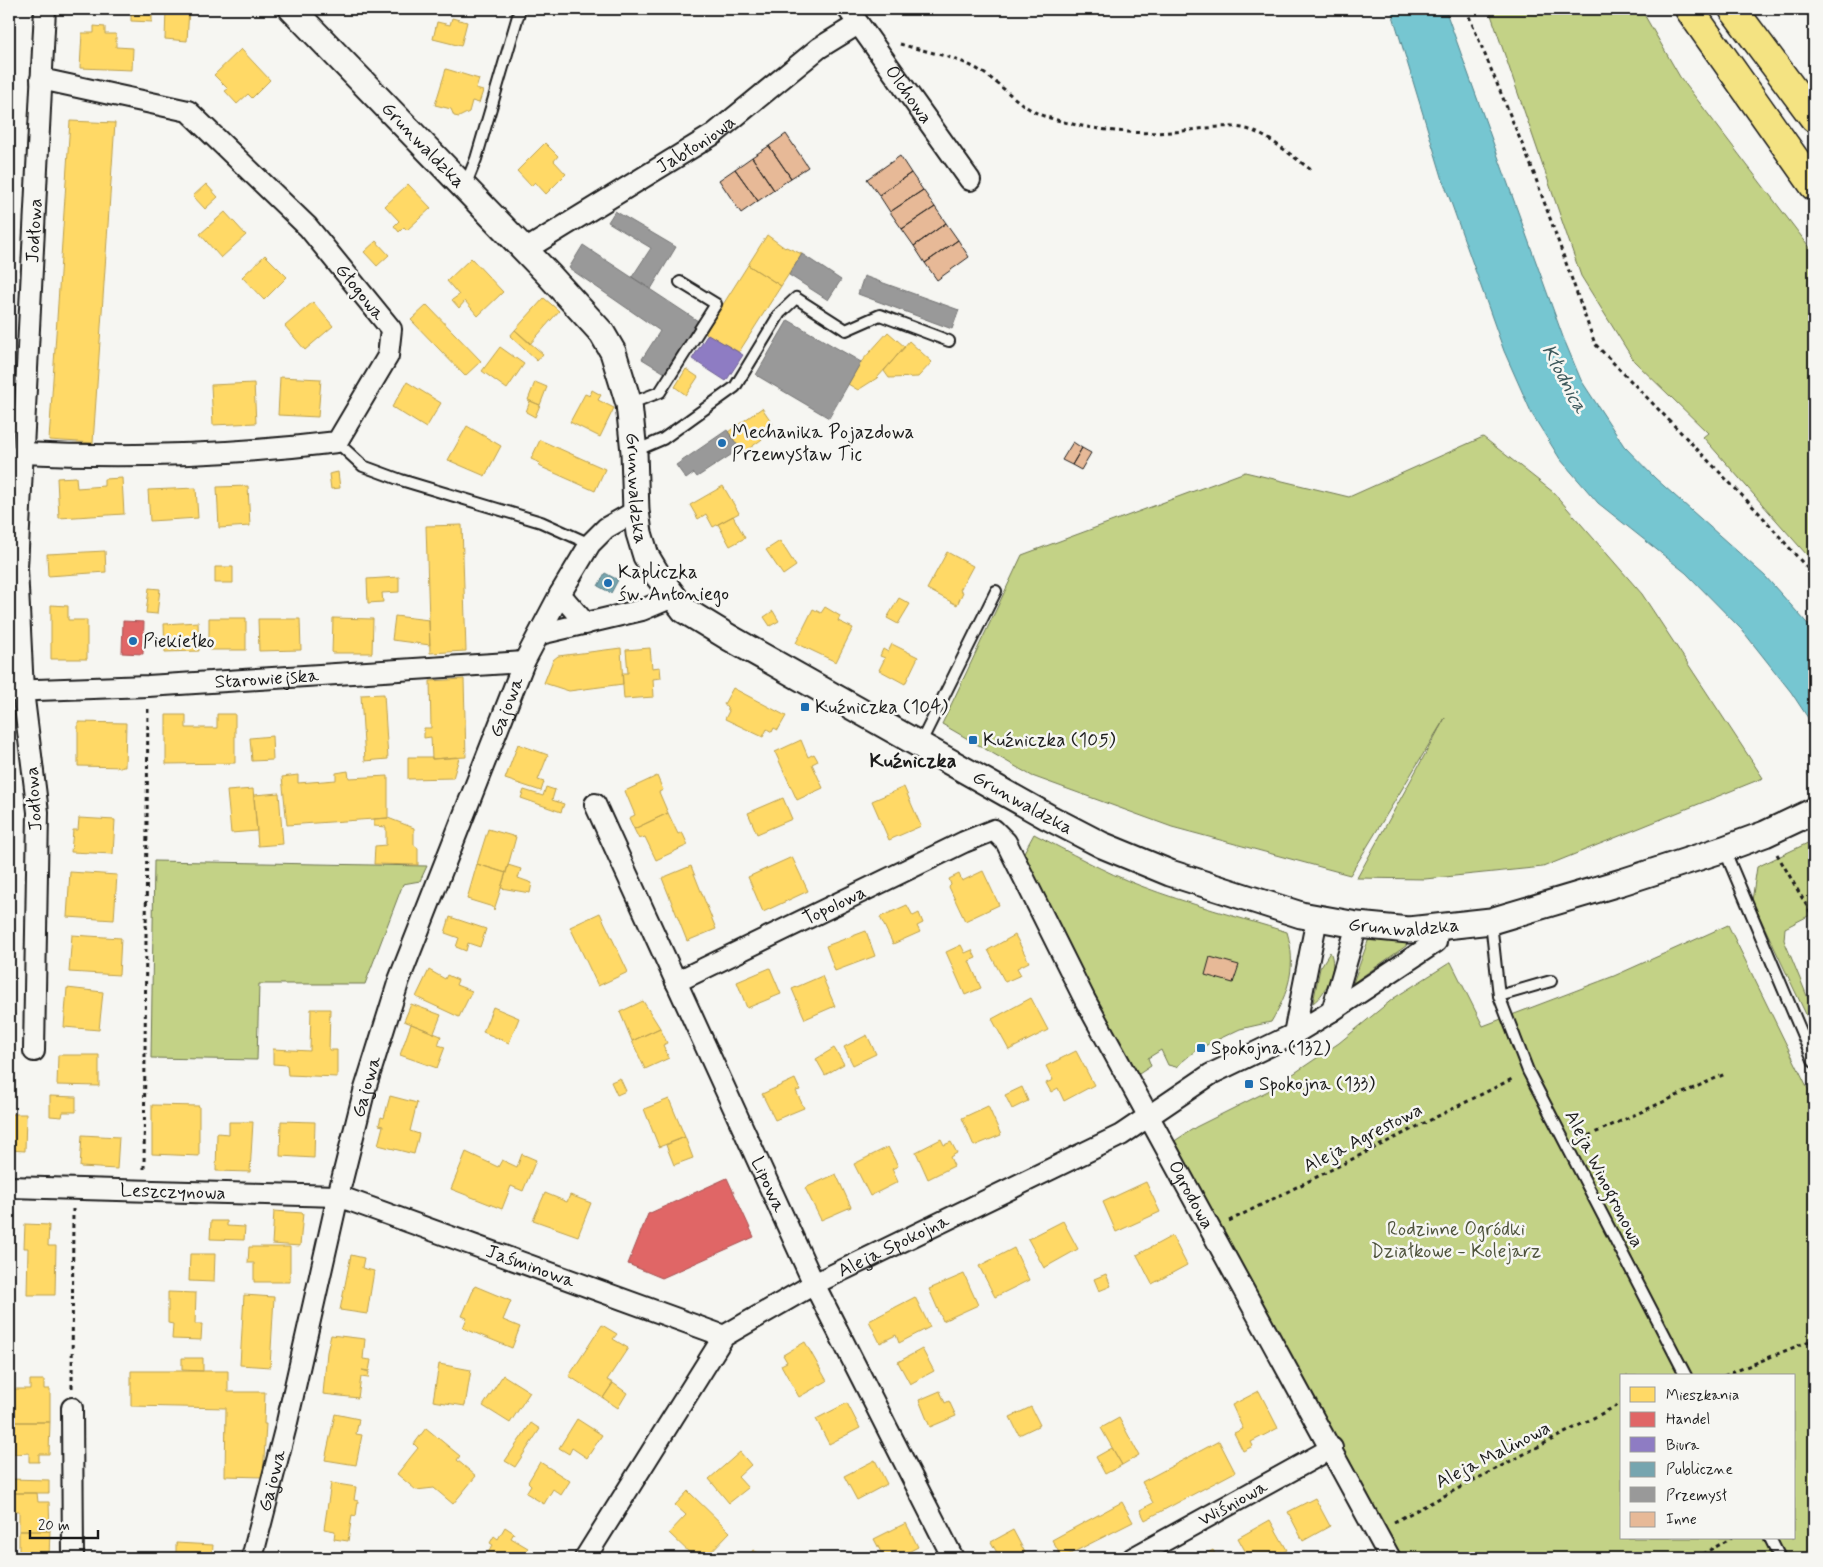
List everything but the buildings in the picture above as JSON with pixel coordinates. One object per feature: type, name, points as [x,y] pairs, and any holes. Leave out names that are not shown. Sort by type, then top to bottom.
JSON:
[{"type":"main road","points":[[1689,9],[1814,186]]},
{"type":"main road","points":[[1734,9],[1814,118]]},
{"type":"street","name":"Jodłowa","points":[[34,1051],[38,812],[16,691],[17,568],[45,9]]},
{"type":"street","name":"Grunwaldzka","points":[[292,9],[525,250],[602,333],[613,352],[629,404],[639,533],[646,556],[673,597],[684,610],[730,638],[1048,817],[1102,844],[1170,873],[1301,915],[1358,925],[1409,930],[1437,929],[1491,921],[1724,849],[1766,834],[1805,816]]},
{"type":"street","name":"Olchowa","points":[[853,16],[970,180]]},
{"type":"street","name":"Jabłoniowa","points":[[525,250],[714,134],[818,48],[853,16]]},
{"type":"street","name":"Głogowa","points":[[41,80],[188,111],[308,227],[391,329],[388,356],[337,442]]},
{"type":"street","points":[[22,453],[86,456],[236,453],[337,442]]},
{"type":"street","name":"Gajowa","points":[[252,1558],[287,1422],[338,1196],[364,1092],[399,980],[524,662],[560,594],[590,544],[606,528],[636,511]]},
{"type":"street","points":[[560,594],[586,624]]},
{"type":"street","points":[[540,634],[642,610],[673,597]]},
{"type":"street","name":"Starowiejska","points":[[16,691],[148,686],[524,662]]},
{"type":"street","name":"Lipowa","points":[[595,804],[814,1284],[953,1558]]},
{"type":"street","name":"Topolowa","points":[[676,982],[964,842],[994,830]]},
{"type":"street","name":"Ogrodowa","points":[[994,830],[1006,842],[1085,1000],[1332,1448],[1390,1558]]},
{"type":"street","points":[[1294,1034],[1317,918]]},
{"type":"street","points":[[1332,1012],[1358,925]]},
{"type":"street","name":"Aleja Spokojna","points":[[585,1558],[724,1336],[814,1284],[1121,1136],[1211,1074],[1294,1034],[1332,1012],[1436,942],[1437,929]]},
{"type":"street","name":"Leszczynowa","points":[[9,1187],[338,1196]]},
{"type":"street","name":"Jaśminowa","points":[[338,1196],[724,1336]]},
{"type":"street","points":[[72,1408],[73,1558]]},
{"type":"street","name":"Wiśniowa","points":[[1133,1558],[1332,1448]]},
{"type":"lane","points":[[464,187],[476,159],[520,9]]},
{"type":"lane","points":[[629,404],[660,392],[716,304],[680,282]]},
{"type":"lane","points":[[634,452],[663,439],[735,387],[780,313],[796,298],[846,330],[880,315],[949,341]]},
{"type":"lane","points":[[337,442],[363,466],[401,480],[541,522],[590,544]]},
{"type":"lane","points":[[920,744],[996,591]]},
{"type":"lane","points":[[1724,849],[1814,1062]]},
{"type":"lane","name":"Aleja Winogronowa","points":[[1491,921],[1499,996],[1528,1071],[1685,1374]]},
{"type":"lane","points":[[1499,996],[1551,981]]},
{"type":"lane","points":[[1771,1540],[1780,1558]]},
{"type":"path","points":[[1466,9],[1532,168],[1595,344],[1760,514],[1814,576]]},
{"type":"path","points":[[870,40],[888,40],[964,63],[982,72],[1028,109],[1047,117],[1082,125],[1148,133],[1228,127],[1244,129],[1261,135],[1313,171]]},
{"type":"path","points":[[144,1190],[148,686]]},
{"type":"path","points":[[1766,834],[1812,915]]},
{"type":"path","name":"Aleja Agrestowa","points":[[1211,1230],[1528,1071]]},
{"type":"path","points":[[1567,1145],[1724,1074]]},
{"type":"path","points":[[72,1408],[74,1188]]},
{"type":"path","points":[[1729,1374],[1814,1339]]},
{"type":"path","name":"Aleja Malinowa","points":[[1376,1531],[1620,1404]]},
{"type":"path","points":[[1695,1558],[1728,1540]]},
{"type":"green space","points":[[1489,9],[1641,9],[1680,77],[1814,253],[1814,563],[1703,437],[1708,433],[1634,361],[1581,276]]},
{"type":"green space","points":[[1483,437],[1553,492],[1642,594],[1763,778],[1543,867],[1425,879],[1357,878],[1445,718],[1350,875],[1172,827],[1032,776],[942,724],[1022,555],[1245,472],[1349,497]]},
{"type":"green space","points":[[1034,834],[1100,868],[1159,893],[1287,932],[1291,956],[1290,978],[1287,989],[1271,1022],[1240,1029],[1196,1050],[1176,1067],[1168,1065],[1161,1050],[1148,1058],[1151,1066],[1136,1076],[1049,914],[1022,856]]},
{"type":"green space","points":[[1814,840],[1814,913],[1785,928],[1784,940],[1814,1013],[1814,1031],[1752,901],[1757,867]]},
{"type":"green space","points":[[154,861],[427,866],[420,881],[403,884],[365,984],[259,984],[257,1060],[151,1058]]},
{"type":"green space","name":"Rodzinne Ogródki Działkowe - Kolejarz","points":[[1728,925],[1814,1101],[1814,1558],[1385,1558],[1173,1142],[1196,1127],[1268,1091],[1339,1043],[1394,998],[1451,962],[1483,1026],[1614,976]]},
{"type":"green space","points":[[1371,939],[1407,943],[1406,946],[1353,983],[1368,941]]},
{"type":"green space","points":[[1330,952],[1333,965],[1330,979],[1323,993],[1313,1003],[1320,968]]},
{"type":"water","name":"Kłodnica","points":[[1391,9],[1445,9],[1563,337],[1581,380],[1624,446],[1655,478],[1765,576],[1814,631],[1814,727],[1791,692],[1742,630],[1686,573],[1598,503],[1560,459],[1532,414],[1504,351],[1443,180]]},
{"type":"place","name":"Mechanika Pojazdowa Przemysław Tic","points":[[722,443]]},
{"type":"place","name":"Kapliczka św. Antoniego","points":[[608,583]]},
{"type":"place","name":"Piekiełko","points":[[133,641]]},
{"type":"place","name":"Kuźniczka (104)","points":[[805,707]]},
{"type":"place","name":"Kuźniczka (105)","points":[[973,740]]},
{"type":"place","name":"Spokojna (132)","points":[[1201,1048]]},
{"type":"place","name":"Spokojna (133)","points":[[1249,1084]]},
{"type":"district","name":"Kuźniczka","points":[[913,761]]}]
